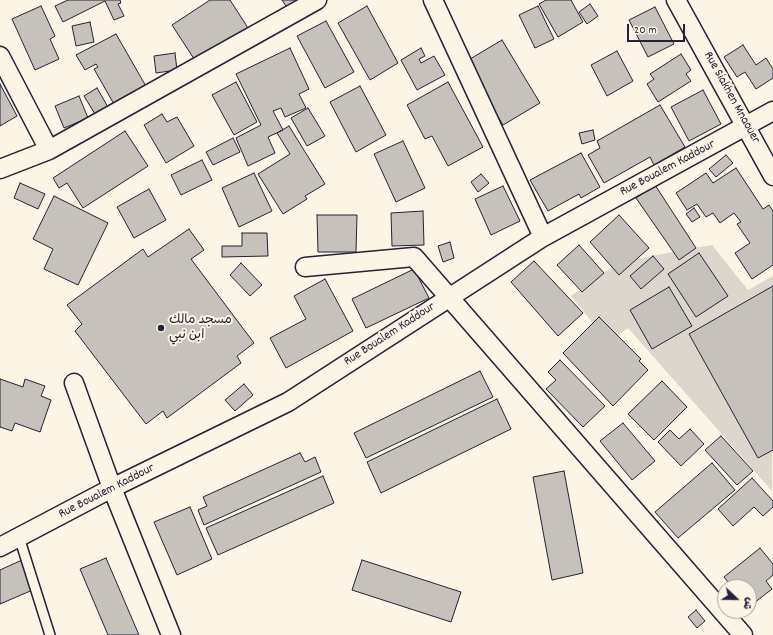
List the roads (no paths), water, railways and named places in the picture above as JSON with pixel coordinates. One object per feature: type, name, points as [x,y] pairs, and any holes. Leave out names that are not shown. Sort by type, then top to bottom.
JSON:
[{"type":"street","points":[[0,169],[49,150],[317,0]]},
{"type":"street","points":[[433,0],[543,237]]},
{"type":"street","name":"Rue Siakhen Mnaouer","points":[[676,0],[747,126],[773,176]]},
{"type":"street","points":[[0,56],[49,150]]},
{"type":"street","name":"Rue Boualem Kaddour","points":[[0,547],[112,488],[288,402],[449,296],[543,237],[773,111]]},
{"type":"street","points":[[305,267],[414,257],[743,635]]},
{"type":"street","points":[[74,383],[112,488],[171,635]]},
{"type":"lane","points":[[18,537],[50,635]]},
{"type":"place","name":"مسجد مالك ابن نبي","points":[[161,328]]}]
